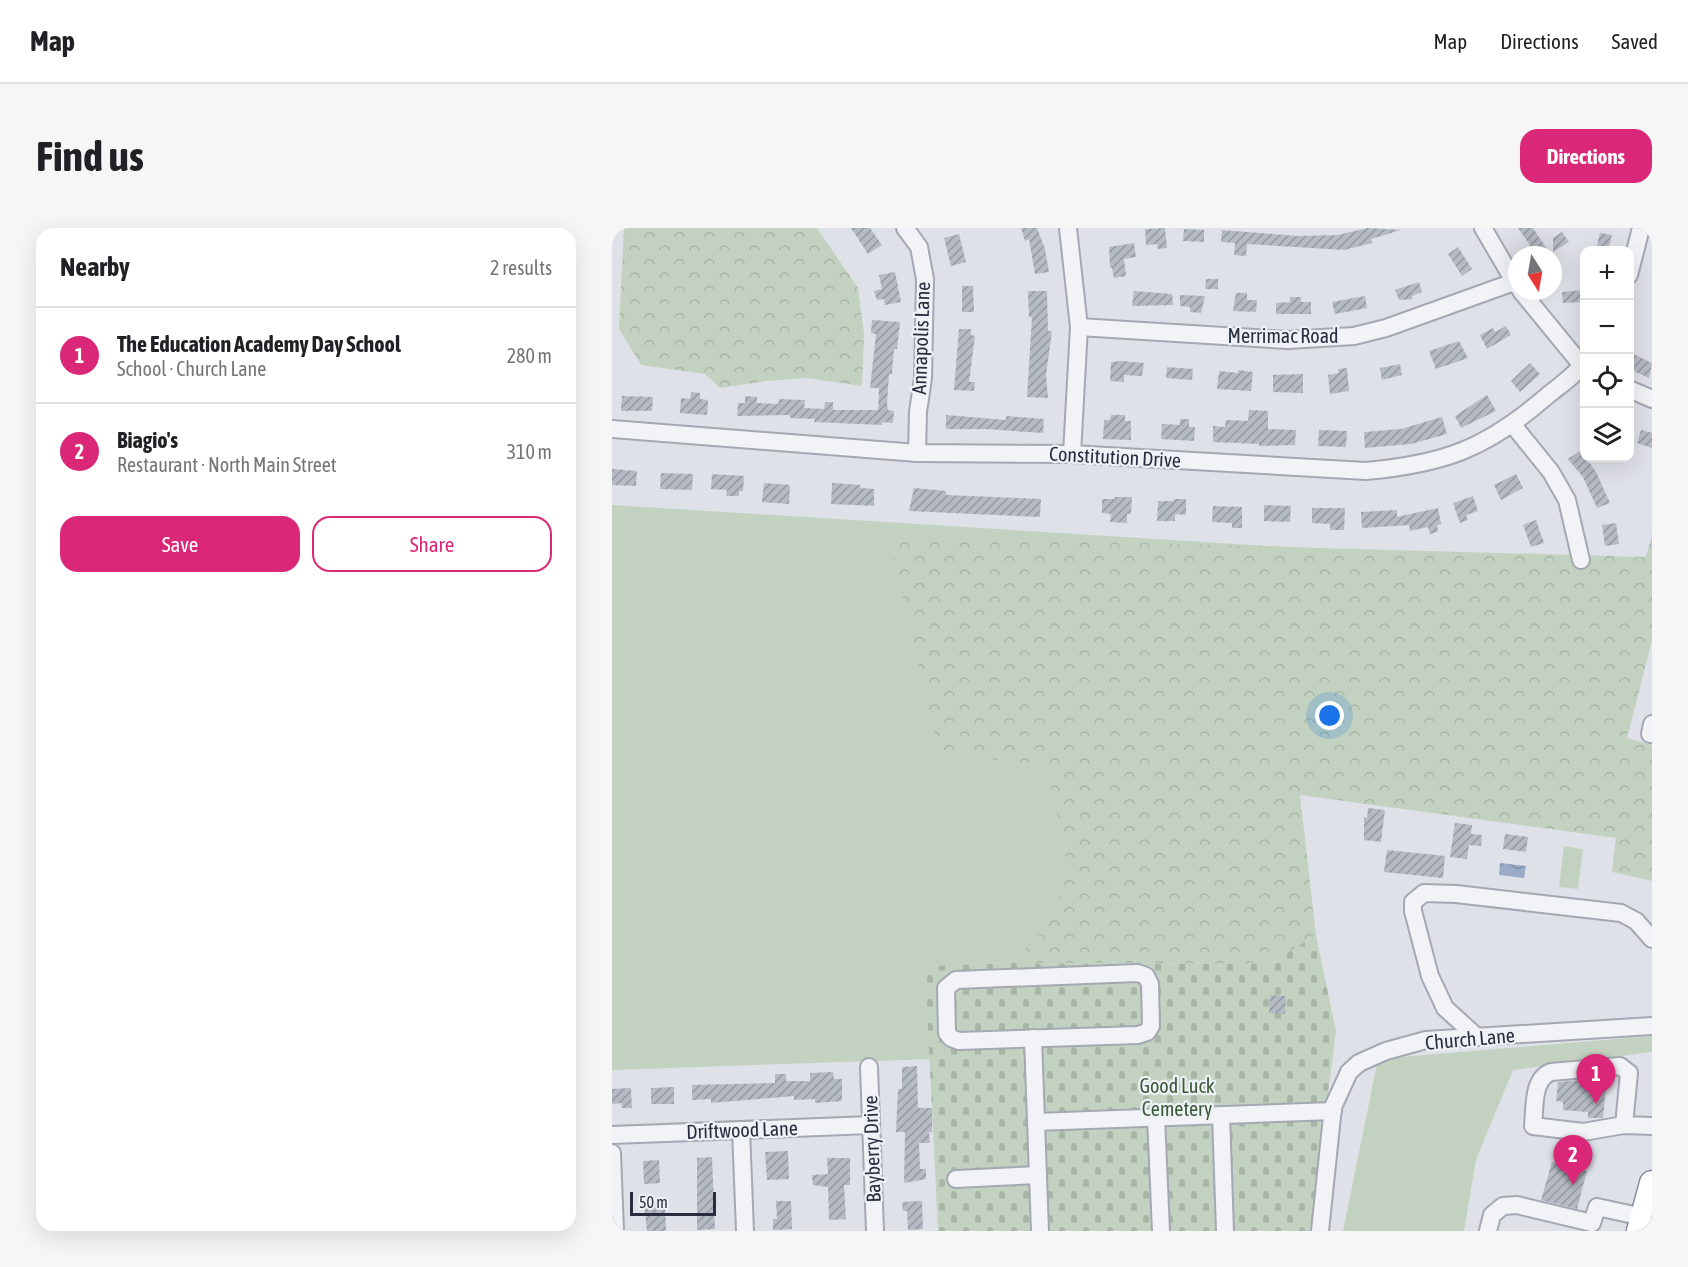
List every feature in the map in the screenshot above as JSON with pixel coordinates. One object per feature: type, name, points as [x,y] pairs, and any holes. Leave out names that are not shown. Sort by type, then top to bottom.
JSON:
[{"type":"highway","points":[[1641,1224],[1652,1183]]},
{"type":"street","name":"Annapolis Lane","points":[[905,228],[919,247],[925,279],[923,378],[918,411],[917,453]]},
{"type":"street","points":[[1068,228],[1079,327],[1072,454]]},
{"type":"street","points":[[1483,228],[1508,271]]},
{"type":"street","points":[[1634,255],[1641,228]]},
{"type":"street","name":"Merrimac Road","points":[[1079,327],[1288,340],[1353,336],[1386,328],[1508,289]]},
{"type":"street","points":[[1529,300],[1580,361]]},
{"type":"street","name":"Constitution Drive","points":[[612,429],[917,453],[1072,454],[1366,471],[1410,467],[1450,457],[1485,442],[1513,425],[1580,368]]},
{"type":"street","points":[[1634,391],[1652,399]]},
{"type":"street","points":[[1513,425],[1551,471],[1567,500],[1581,561]]},
{"type":"street","points":[[1652,724],[1650,734],[1652,734]]},
{"type":"street","points":[[1477,1037],[1445,1008],[1430,976],[1413,911],[1413,902],[1424,893],[1456,894],[1621,913],[1636,921],[1652,939]]},
{"type":"street","points":[[1138,973],[1146,976],[1150,984],[1151,1026],[1147,1032],[1138,1035],[1033,1038],[959,1041],[951,1038],[946,1033],[946,988],[956,980],[1138,973]]},
{"type":"street","name":"Church Lane","points":[[1320,1231],[1333,1111],[1349,1072],[1369,1057],[1426,1040],[1652,1026]]},
{"type":"street","points":[[1033,1038],[1040,1231]]},
{"type":"street","points":[[1624,1125],[1629,1073],[1620,1066],[1551,1072],[1543,1075],[1538,1082],[1533,1126],[1583,1132],[1624,1125],[1652,1126]]},
{"type":"street","name":"Bayberry Drive","points":[[869,1067],[875,1231]]},
{"type":"street","points":[[1036,1122],[1333,1111]]},
{"type":"street","points":[[1221,1116],[1225,1231]]},
{"type":"street","points":[[1156,1117],[1161,1231]]},
{"type":"street","name":"Driftwood Lane","points":[[612,1135],[871,1125]]},
{"type":"street","points":[[741,1130],[745,1231]]},
{"type":"street","points":[[612,1153],[615,1231]]},
{"type":"street","points":[[956,1179],[1038,1175]]},
{"type":"street","points":[[1488,1231],[1492,1215],[1503,1206],[1517,1205],[1592,1223],[1597,1207],[1641,1224]]},
{"type":"green space","points":[[624,228],[817,228],[858,288],[864,334],[862,386],[806,378],[720,388],[705,374],[641,365],[619,329]]},
{"type":"green space","points":[[612,505],[1317,549],[1215,956],[926,966],[932,1059],[612,1070]]},
{"type":"green space","points":[[1652,535],[1652,641],[1627,738],[1652,745],[1652,881],[1612,872],[1616,838],[1300,795],[1316,935],[1269,964],[1012,963],[1050,923],[1068,869],[1046,765],[940,754],[888,536],[1646,557]]},
{"type":"green space","points":[[1564,846],[1583,849],[1578,889],[1559,887]]},
{"type":"green space","name":"Good Luck Cemetery","points":[[1316,935],[1336,1032],[1310,1231],[938,1231],[925,966],[1012,963],[1269,964]]},
{"type":"green space","points":[[1652,1036],[1652,1052],[1513,1070],[1476,1160],[1464,1231],[1343,1231],[1378,1059]]},
{"type":"water","points":[[1500,863],[1526,866],[1524,878],[1499,875]]},
{"type":"building","points":[[851,228],[870,228],[882,245],[868,254]]},
{"type":"building","points":[[1021,228],[1037,228],[1045,249],[1049,272],[1035,274],[1029,239],[1025,241]]},
{"type":"building","points":[[1165,228],[1167,248],[1158,249],[1157,244],[1146,245],[1145,229]]},
{"type":"building","points":[[1368,228],[1401,230],[1371,239],[1372,243],[1344,250],[1247,244],[1246,256],[1234,255],[1235,243],[1221,242],[1222,230],[1298,236],[1338,235]]},
{"type":"building","points":[[1518,228],[1533,228],[1545,246],[1531,246]]},
{"type":"building","points":[[1184,229],[1204,230],[1204,242],[1183,241]]},
{"type":"building","points":[[1562,232],[1569,242],[1562,246],[1553,246],[1553,238]]},
{"type":"building","points":[[1600,233],[1612,235],[1609,246],[1597,246]]},
{"type":"building","points":[[959,234],[966,262],[951,266],[944,238]]},
{"type":"building","points":[[1134,243],[1136,257],[1124,259],[1126,276],[1114,278],[1112,268],[1110,268],[1109,247]]},
{"type":"building","points":[[1458,247],[1472,269],[1462,276],[1448,254]]},
{"type":"building","points":[[895,272],[901,302],[885,305],[884,299],[877,300],[874,291],[882,289],[879,275]]},
{"type":"building","points":[[1206,279],[1218,279],[1218,289],[1205,289]]},
{"type":"building","points":[[1419,282],[1422,292],[1412,296],[1413,299],[1399,300],[1395,290]]},
{"type":"building","points":[[962,286],[973,286],[974,312],[962,312]]},
{"type":"building","points":[[1580,290],[1580,302],[1563,303],[1562,292]]},
{"type":"building","points":[[1028,291],[1047,291],[1048,331],[1052,331],[1046,375],[1048,398],[1027,397],[1032,317],[1029,317]]},
{"type":"building","points":[[1134,291],[1172,294],[1173,305],[1132,306]]},
{"type":"building","points":[[1236,293],[1247,293],[1247,300],[1257,300],[1256,312],[1233,311]]},
{"type":"building","points":[[1180,295],[1205,296],[1201,313],[1190,312],[1190,307],[1180,306]]},
{"type":"building","points":[[1365,296],[1367,308],[1335,314],[1332,302]]},
{"type":"building","points":[[1290,297],[1301,297],[1301,302],[1311,302],[1311,314],[1276,314],[1276,303],[1290,302]]},
{"type":"building","points":[[872,320],[900,322],[897,349],[894,349],[892,374],[889,374],[887,403],[888,410],[894,411],[893,423],[882,422],[882,425],[814,422],[815,419],[790,418],[790,415],[737,416],[738,403],[745,403],[745,396],[757,397],[757,403],[778,404],[779,399],[805,400],[804,408],[824,409],[825,402],[833,402],[833,410],[878,410],[879,388],[870,388],[876,334],[871,333]]},
{"type":"building","points":[[1506,326],[1511,335],[1487,349],[1480,335],[1493,328],[1495,332]]},
{"type":"building","points":[[959,329],[971,329],[971,335],[975,336],[969,382],[975,382],[974,391],[954,390]]},
{"type":"building","points":[[1459,341],[1468,358],[1436,369],[1429,351]]},
{"type":"building","points":[[1634,354],[1652,363],[1649,378],[1634,371]]},
{"type":"building","points":[[1111,362],[1144,363],[1142,376],[1124,375],[1124,382],[1110,381]]},
{"type":"building","points":[[1530,363],[1540,374],[1520,392],[1511,381]]},
{"type":"building","points":[[1400,364],[1402,375],[1382,380],[1380,368]]},
{"type":"building","points":[[1167,367],[1193,369],[1192,380],[1166,378]]},
{"type":"building","points":[[1347,368],[1349,391],[1330,394],[1328,375],[1339,373],[1338,369]]},
{"type":"building","points":[[1238,370],[1253,372],[1251,391],[1217,389],[1219,371],[1238,373]]},
{"type":"building","points":[[1303,374],[1303,393],[1273,392],[1273,375]]},
{"type":"building","points":[[691,392],[700,393],[700,399],[708,400],[707,415],[680,413],[681,398],[690,399]]},
{"type":"building","points":[[1487,395],[1496,411],[1461,428],[1455,416]]},
{"type":"building","points":[[622,396],[653,397],[652,411],[621,411]]},
{"type":"building","points":[[1249,410],[1268,411],[1268,429],[1296,430],[1295,445],[1259,446],[1259,444],[1213,442],[1213,426],[1225,427],[1226,420],[1248,421]]},
{"type":"building","points":[[946,415],[1006,420],[1006,416],[1044,419],[1043,433],[946,429]]},
{"type":"building","points":[[1111,415],[1125,415],[1125,421],[1131,421],[1131,440],[1103,439],[1104,420],[1110,420]]},
{"type":"building","points":[[1442,417],[1447,434],[1411,444],[1365,448],[1364,432],[1401,429]]},
{"type":"building","points":[[1180,419],[1189,419],[1189,427],[1195,427],[1194,441],[1161,439],[1162,424],[1180,425]]},
{"type":"building","points":[[1319,430],[1347,431],[1346,447],[1318,446]]},
{"type":"building","points":[[1641,430],[1652,433],[1652,448],[1637,443]]},
{"type":"building","points":[[1580,451],[1580,462],[1589,462],[1610,503],[1597,508],[1583,477],[1568,459]]},
{"type":"building","points":[[612,469],[637,471],[636,486],[612,485]]},
{"type":"building","points":[[661,473],[693,474],[692,490],[660,489]]},
{"type":"building","points":[[712,474],[744,476],[743,491],[739,491],[739,496],[726,496],[727,490],[711,489]]},
{"type":"building","points":[[1516,474],[1523,488],[1501,500],[1494,485]]},
{"type":"building","points":[[764,483],[790,485],[789,504],[762,502]]},
{"type":"building","points":[[832,483],[861,485],[860,488],[874,489],[874,506],[831,504]]},
{"type":"building","points":[[914,488],[946,491],[946,495],[1041,499],[1040,517],[909,511]]},
{"type":"building","points":[[1473,496],[1478,511],[1466,515],[1468,520],[1460,523],[1453,503]]},
{"type":"building","points":[[1115,497],[1132,497],[1131,514],[1127,514],[1127,523],[1110,522],[1111,514],[1102,513],[1102,499],[1115,499]]},
{"type":"building","points":[[1174,499],[1186,499],[1186,515],[1175,514],[1175,521],[1157,521],[1158,501],[1174,501]]},
{"type":"building","points":[[1264,505],[1291,506],[1290,522],[1264,521]]},
{"type":"building","points":[[1213,506],[1242,507],[1242,528],[1232,528],[1232,523],[1212,522]]},
{"type":"building","points":[[1312,508],[1345,508],[1344,530],[1330,530],[1330,524],[1312,523]]},
{"type":"building","points":[[1438,508],[1441,524],[1437,525],[1438,532],[1430,534],[1428,527],[1410,531],[1409,525],[1362,528],[1361,512],[1397,510],[1397,517]]},
{"type":"building","points":[[1536,520],[1544,543],[1531,547],[1523,525]]},
{"type":"building","points":[[1616,523],[1619,544],[1605,546],[1602,525]]},
{"type":"building","points":[[1368,808],[1385,810],[1381,842],[1364,840],[1364,817],[1367,818]]},
{"type":"building","points":[[1455,823],[1472,825],[1471,834],[1482,835],[1481,846],[1469,845],[1467,859],[1450,857]]},
{"type":"building","points":[[1505,834],[1528,837],[1526,852],[1503,849]]},
{"type":"building","points":[[1387,850],[1445,856],[1443,878],[1384,872]]},
{"type":"building","points":[[1270,995],[1286,996],[1285,1014],[1269,1013]]},
{"type":"building","points":[[917,1066],[918,1108],[932,1108],[932,1132],[929,1132],[930,1143],[919,1143],[920,1169],[926,1169],[926,1179],[904,1183],[905,1132],[896,1132],[898,1089],[902,1089],[902,1067]]},
{"type":"building","points":[[833,1072],[834,1079],[842,1079],[842,1101],[815,1103],[815,1099],[794,1100],[794,1096],[711,1103],[711,1099],[692,1100],[692,1085],[775,1083],[775,1074],[786,1074],[786,1081],[810,1081],[810,1073]]},
{"type":"building","points":[[1607,1078],[1603,1118],[1588,1118],[1588,1112],[1563,1110],[1563,1102],[1556,1101],[1558,1082]]},
{"type":"building","points":[[674,1087],[674,1104],[651,1104],[651,1088]]},
{"type":"building","points":[[631,1088],[632,1108],[622,1108],[621,1103],[612,1104],[612,1089]]},
{"type":"building","points":[[788,1151],[789,1179],[767,1180],[765,1152]]},
{"type":"building","points":[[712,1157],[715,1229],[697,1230],[697,1158]]},
{"type":"building","points":[[827,1158],[850,1158],[850,1185],[844,1185],[846,1219],[829,1220],[828,1187],[813,1185],[812,1175],[828,1174]]},
{"type":"building","points":[[659,1160],[660,1183],[644,1184],[643,1161]]},
{"type":"building","points":[[1552,1162],[1587,1171],[1577,1209],[1541,1200]]},
{"type":"building","points":[[665,1201],[666,1231],[647,1231],[644,1202]]},
{"type":"building","points":[[776,1201],[791,1201],[792,1229],[773,1230],[773,1219],[777,1219]]},
{"type":"building","points":[[922,1201],[923,1229],[908,1230],[907,1211],[903,1211],[902,1202]]},
{"type":"place","name":"The Education Academy Day School","points":[[1596,1104]]},
{"type":"place","name":"Biagio's","points":[[1573,1185]]}]
